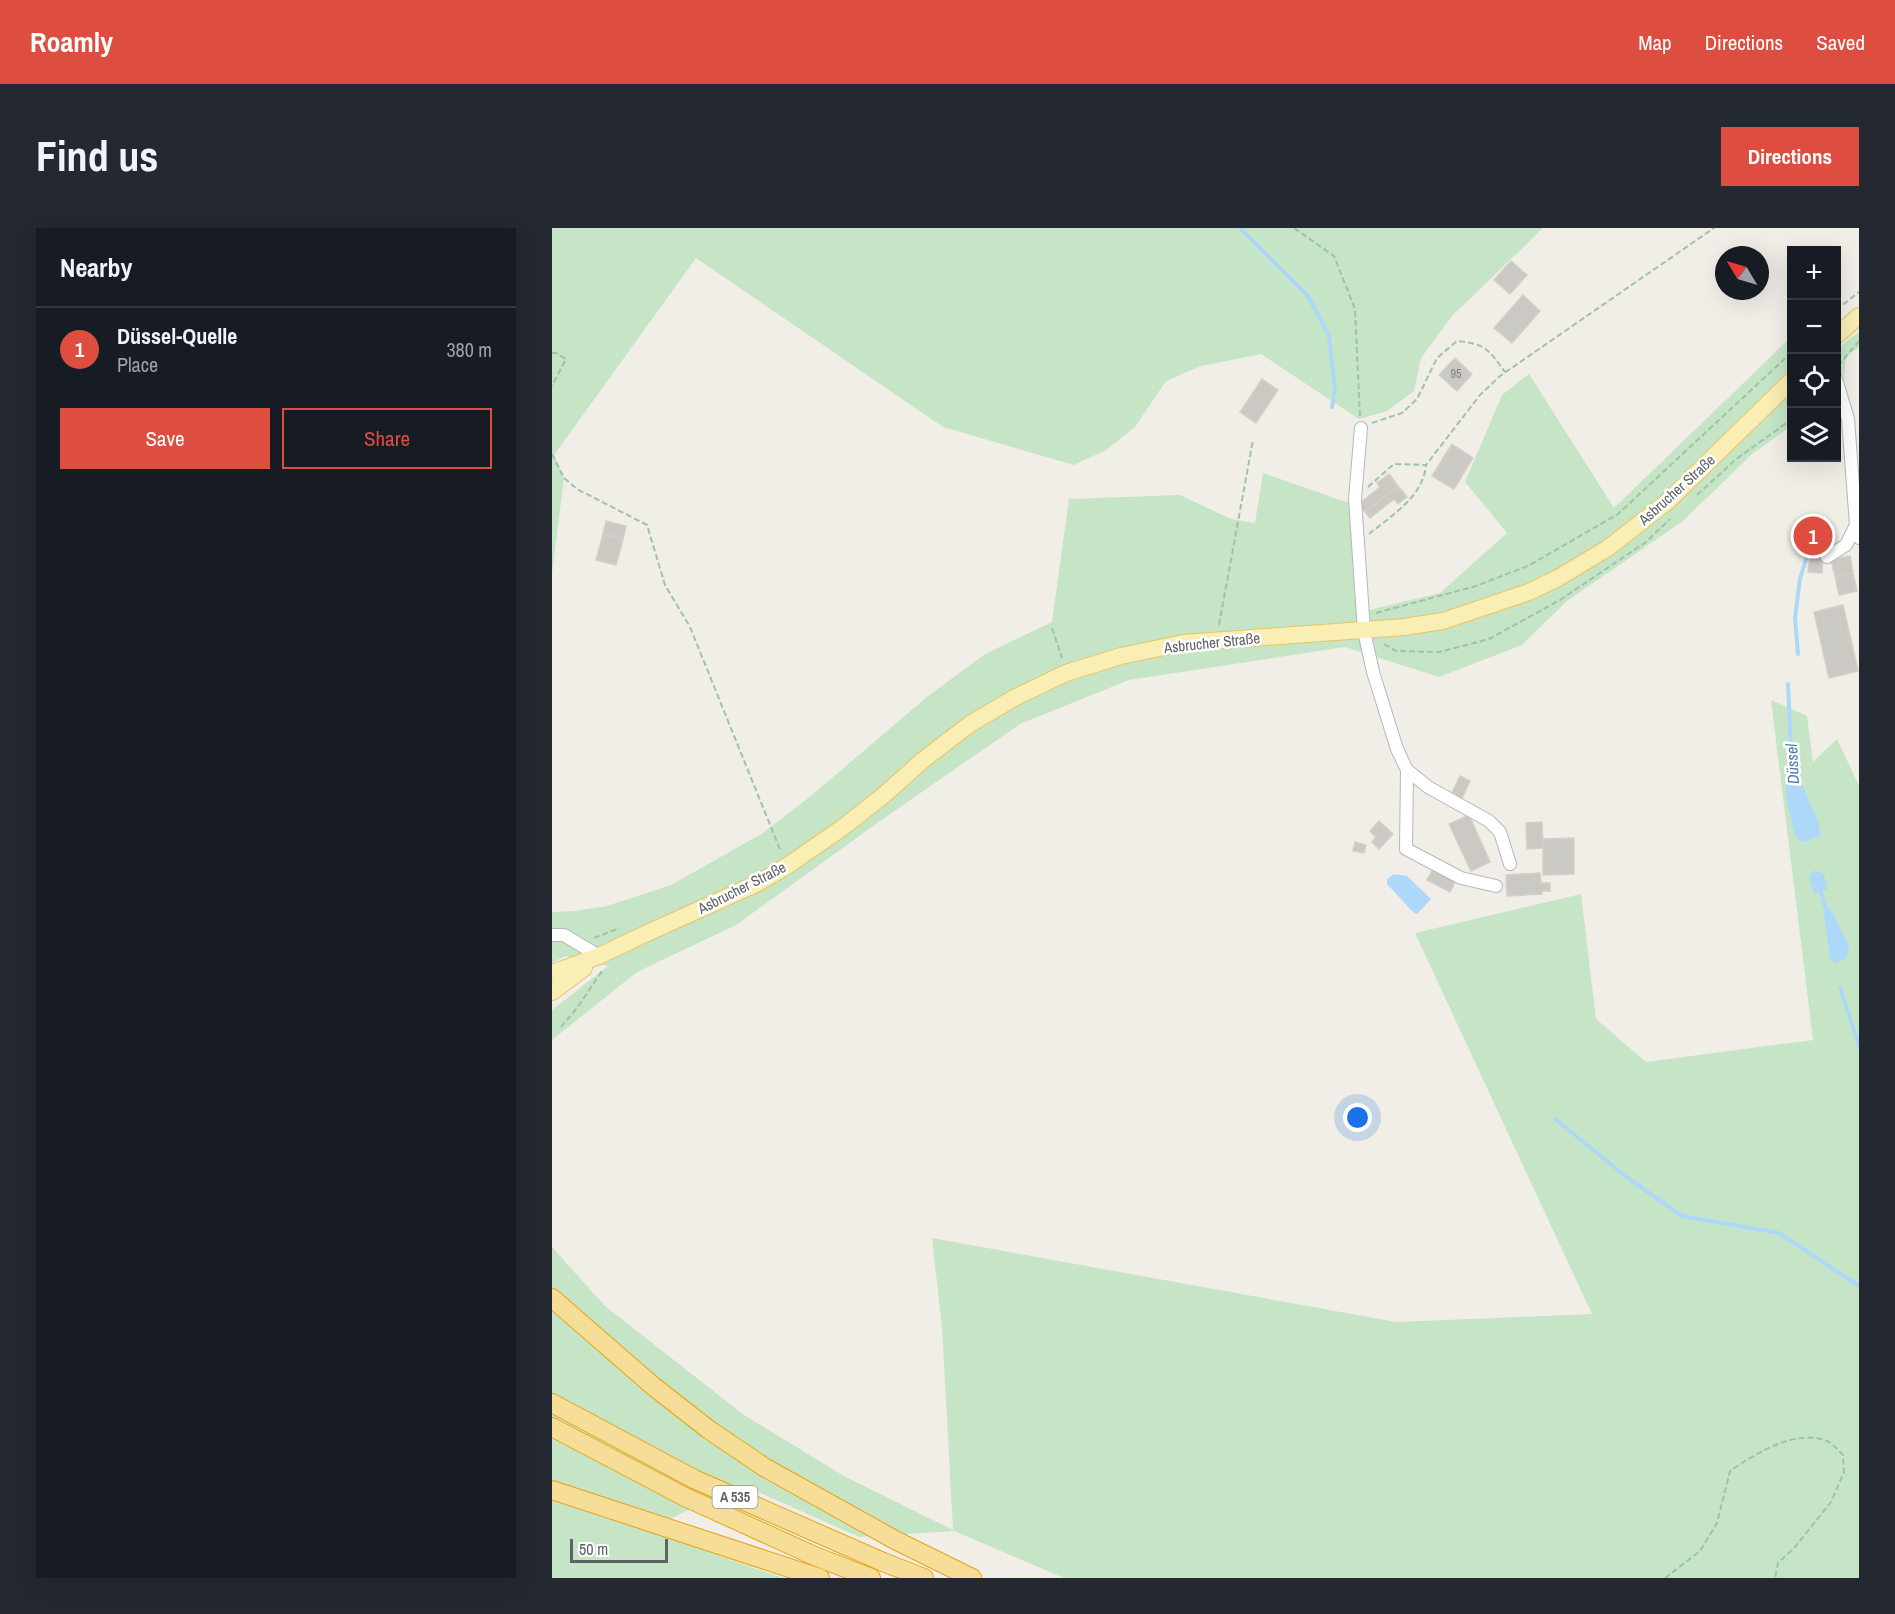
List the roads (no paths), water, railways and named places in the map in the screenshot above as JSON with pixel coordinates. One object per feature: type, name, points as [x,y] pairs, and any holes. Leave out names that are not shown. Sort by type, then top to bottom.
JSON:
[{"type":"highway","points":[[552,1299],[653,1386],[708,1429],[764,1467],[896,1540],[972,1578]]},
{"type":"highway","name":"A 535","points":[[552,1403],[694,1479],[924,1578]]},
{"type":"highway","name":"A 535","points":[[552,1428],[685,1497],[817,1557],[870,1578]]},
{"type":"highway","points":[[552,1490],[820,1578]]},
{"type":"main road","points":[[1841,332],[1859,316]]},
{"type":"main road","name":"Asbrucher Straße","points":[[552,992],[601,965],[645,934],[756,884],[787,866],[842,828],[970,724],[1016,697],[1066,673],[1121,656],[1183,643],[1218,639],[1302,636],[1363,623],[1404,627],[1443,621],[1529,592],[1582,564],[1632,530],[1667,502],[1787,384]]},
{"type":"main road","name":"Asbrucher Straße","points":[[552,973],[601,965]]},
{"type":"street","points":[[1841,396],[1848,419],[1859,538]]},
{"type":"street","points":[[1361,428],[1354,499],[1363,623],[1373,672],[1397,749],[1407,770],[1406,849],[1461,878],[1496,885]]},
{"type":"street","points":[[1827,557],[1846,545],[1856,525]]},
{"type":"street","points":[[1407,770],[1428,787],[1489,821],[1500,832],[1510,864]]},
{"type":"street","points":[[552,935],[564,935],[601,965]]},
{"type":"water","points":[[1791,769],[1798,771],[1817,818],[1821,836],[1803,842],[1796,837],[1787,802],[1786,785]]},
{"type":"water","points":[[1815,870],[1824,874],[1827,889],[1814,894],[1809,877]]},
{"type":"water","points":[[1394,874],[1407,876],[1431,899],[1417,914],[1387,884],[1387,879]]},
{"type":"water","points":[[1825,908],[1830,908],[1849,946],[1847,957],[1836,964],[1830,958]]},
{"type":"waterway","points":[[1240,228],[1308,296],[1329,336],[1335,387],[1332,407]]},
{"type":"waterway","name":"Düssel","points":[[1798,654],[1795,618],[1800,579],[1813,536]]},
{"type":"waterway","name":"Düssel","points":[[1788,684],[1792,773]]},
{"type":"waterway","name":"Düssel","points":[[1820,888],[1827,913]]},
{"type":"waterway","name":"Düssel","points":[[1840,988],[1859,1046]]},
{"type":"waterway","points":[[1555,1119],[1628,1178],[1682,1216],[1779,1233],[1859,1286]]},
{"type":"place","name":"Düssel-Quelle","points":[[1813,536]]}]
